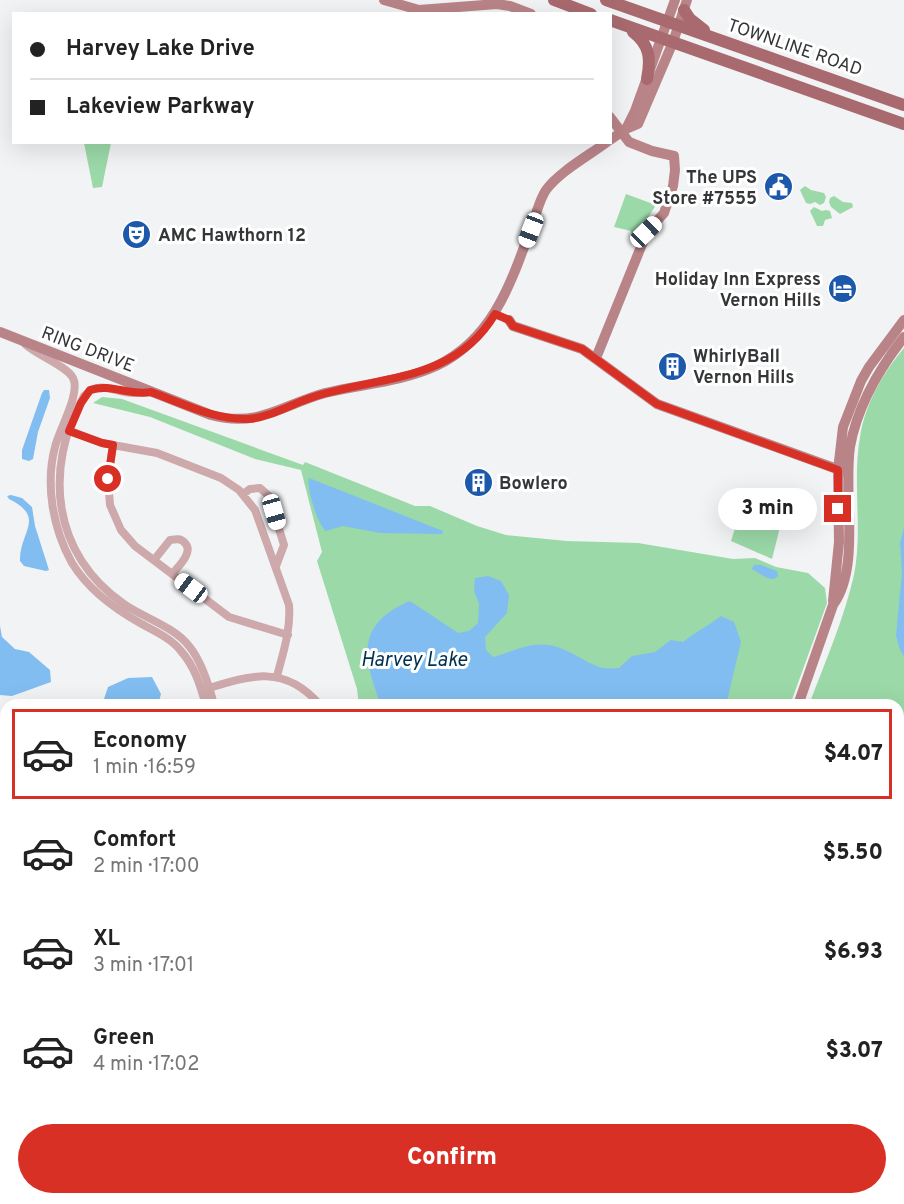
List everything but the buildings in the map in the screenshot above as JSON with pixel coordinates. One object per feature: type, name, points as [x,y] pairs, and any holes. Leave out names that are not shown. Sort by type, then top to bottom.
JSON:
[{"type":"main road","points":[[554,0],[586,12]]},
{"type":"main road","name":"TOWNLINE ROAD","points":[[606,0],[904,105]]},
{"type":"main road","points":[[682,3],[698,27],[720,40]]},
{"type":"main road","name":"TOWNLINE ROAD","points":[[612,21],[904,124]]},
{"type":"main road","points":[[625,26],[643,40],[647,48],[649,67],[646,79]]},
{"type":"street","points":[[384,0],[419,10],[497,4],[526,12]]},
{"type":"street","points":[[624,130],[661,38],[674,24],[682,3]]},
{"type":"street","name":"RING DRIVE","points":[[612,139],[638,124],[673,42],[674,24]]},
{"type":"street","points":[[596,358],[646,232],[664,213],[673,186],[675,170],[674,156],[629,142],[624,130],[612,119]]},
{"type":"street","name":"RING DRIVE","points":[[0,332],[219,417],[247,419],[258,417],[311,397],[400,378],[435,366],[462,350],[476,338],[495,314],[514,275],[547,189],[562,174],[605,144]]},
{"type":"street","points":[[495,314],[556,334],[596,358],[657,404],[843,472]]},
{"type":"street","points":[[804,699],[833,605],[840,596],[846,573],[849,542],[843,472],[843,427],[861,381],[877,354],[904,320]]},
{"type":"street","points":[[843,472],[857,419],[879,373],[904,337]]},
{"type":"street","points":[[24,342],[33,351],[64,368],[75,380],[65,429]]},
{"type":"street","points":[[151,392],[124,392],[106,387],[90,390],[55,448],[51,484],[57,526],[73,563],[84,578],[111,605],[168,639],[180,649],[211,699]]},
{"type":"street","points":[[65,429],[102,443],[157,453],[221,478],[243,494],[255,510],[289,605],[288,635],[277,676]]},
{"type":"street","points":[[113,445],[108,479],[110,505],[117,522],[128,538],[229,617],[288,635]]},
{"type":"street","points":[[243,494],[250,489],[260,488],[269,496],[284,545],[276,566]]},
{"type":"street","points":[[154,560],[171,540],[182,540],[186,543],[187,555],[172,574]]},
{"type":"street","points":[[205,689],[254,675],[277,676],[294,683],[314,699]]},
{"type":"street","points":[[205,689],[206,699]]},
{"type":"green space","points":[[84,144],[111,144],[102,187],[93,188]]},
{"type":"green space","points":[[805,186],[824,193],[826,197],[824,203],[820,205],[815,202],[806,203],[800,190]]},
{"type":"green space","points":[[626,194],[656,205],[637,235],[631,231],[614,227]]},
{"type":"green space","points":[[834,196],[843,202],[852,203],[853,207],[840,214],[831,207],[829,202]]},
{"type":"green space","points":[[814,207],[822,211],[830,211],[832,218],[825,220],[823,226],[817,226],[810,211]]},
{"type":"green space","points":[[904,348],[904,699],[811,699],[840,624],[854,575],[858,541],[857,471],[862,425],[876,389]]},
{"type":"green space","points":[[102,397],[122,399],[303,465],[305,462],[415,506],[430,506],[477,526],[506,535],[567,541],[638,543],[733,559],[755,558],[776,567],[808,573],[825,588],[827,603],[792,699],[358,699],[317,561],[322,552],[301,470],[255,459],[150,417],[93,403]]},
{"type":"green space","points":[[742,506],[781,523],[772,559],[731,541]]},
{"type":"water","points":[[44,390],[49,390],[50,398],[38,432],[33,459],[29,461],[22,459],[22,450]]},
{"type":"water","points":[[309,478],[443,531],[442,534],[380,533],[343,526],[326,531],[313,506]]},
{"type":"water","points":[[7,496],[22,498],[32,507],[35,526],[49,570],[24,566],[20,561],[29,519],[27,513]]},
{"type":"water","points":[[904,528],[904,656],[896,636],[902,572],[900,543]]},
{"type":"water","points":[[754,565],[777,571],[778,576],[774,579],[767,578],[752,569]]},
{"type":"water","name":"Harvey Lake","points":[[488,576],[501,581],[509,595],[507,613],[485,637],[486,650],[493,657],[541,644],[556,646],[598,667],[619,668],[632,656],[655,652],[671,640],[683,642],[721,616],[734,622],[741,642],[727,699],[379,699],[370,672],[368,644],[380,620],[392,610],[410,601],[458,633],[469,631],[478,623],[479,604],[474,591],[475,578]]},
{"type":"water","points":[[0,626],[2,637],[15,649],[29,652],[50,670],[51,682],[12,696],[0,695]]},
{"type":"water","points":[[152,677],[161,694],[160,699],[104,699],[108,687],[128,678]]},
{"type":"place","name":"The UPS Store #7555","points":[[778,187]]},
{"type":"place","name":"AMC Hawthorn 12","points":[[137,235]]},
{"type":"place","name":"Holiday Inn Express Vernon Hills","points":[[842,289]]},
{"type":"place","name":"WhirlyBall Vernon Hills","points":[[672,366]]},
{"type":"place","name":"Bowlero","points":[[478,483]]},
{"type":"route","points":[[108,479],[113,445],[69,431],[84,396],[90,390],[106,387],[124,392],[151,392],[219,417],[247,419],[258,417],[311,397],[400,378],[435,366],[452,357],[476,338],[495,314],[509,320],[513,326],[582,349],[657,404],[838,470],[838,509]]}]
